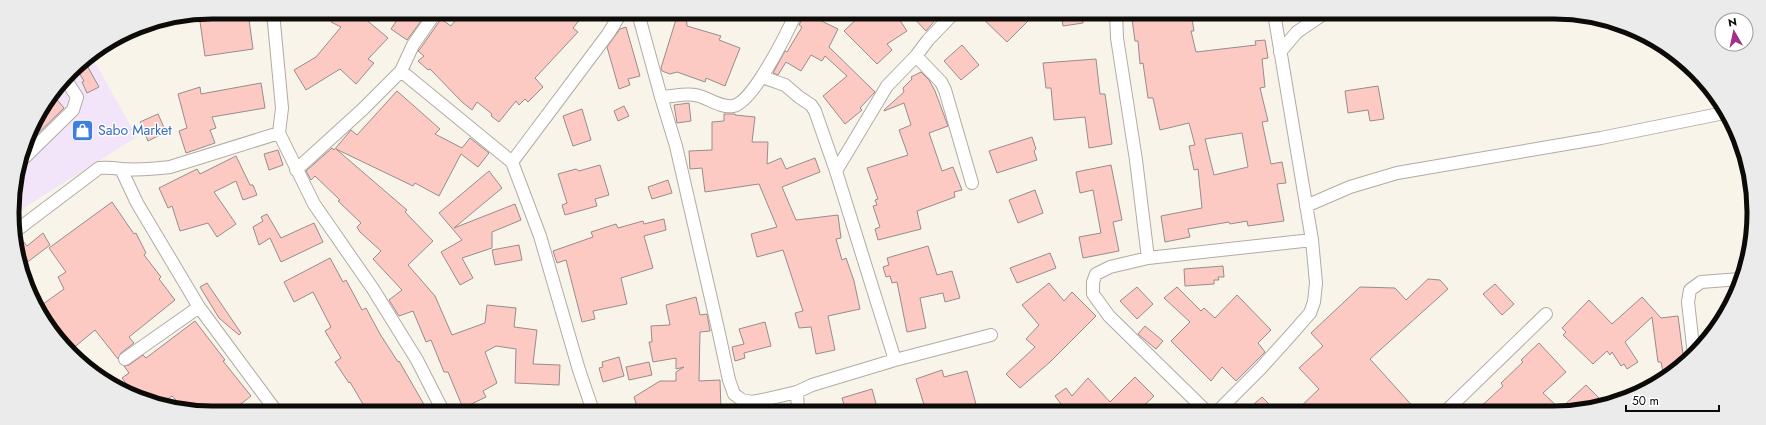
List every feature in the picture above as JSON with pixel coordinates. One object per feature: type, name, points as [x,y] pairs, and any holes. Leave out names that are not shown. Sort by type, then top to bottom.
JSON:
[{"type":"street","points":[[274,19],[282,108],[279,133],[314,204],[373,289],[417,360],[440,406]]},
{"type":"street","points":[[296,170],[401,71],[413,45],[431,19]]},
{"type":"street","points":[[512,162],[600,45],[617,19]]},
{"type":"street","points":[[640,19],[688,192],[728,380],[734,394],[742,400],[752,402],[797,392],[812,385],[895,360],[991,335]]},
{"type":"street","points":[[661,98],[695,95],[717,104],[733,106],[739,103],[747,96],[762,77],[788,33],[794,19]]},
{"type":"street","points":[[836,171],[887,86],[948,19]]},
{"type":"street","points":[[1116,19],[1117,38],[1136,160],[1148,258]]},
{"type":"street","points":[[1223,406],[1260,369],[1310,313],[1314,302],[1316,283],[1312,240],[1275,19]]},
{"type":"street","points":[[1280,52],[1297,32],[1316,19]]},
{"type":"street","points":[[916,56],[940,82],[945,90],[972,183]]},
{"type":"street","points":[[401,71],[512,162],[540,236],[579,370],[591,406]]},
{"type":"street","points":[[762,77],[785,85],[811,105],[815,111],[836,171],[895,360]]},
{"type":"street","points":[[28,154],[73,110],[77,97],[68,84]]},
{"type":"street","points":[[1306,206],[1350,188],[1397,173],[1601,138],[1720,114]]},
{"type":"street","points":[[19,227],[99,168],[111,167],[121,169],[154,169],[170,167],[279,133]]},
{"type":"street","points":[[121,169],[137,203],[199,307],[272,406]]},
{"type":"street","points":[[1201,406],[1109,316],[1093,294],[1093,282],[1096,274],[1115,265],[1148,258],[1312,240]]},
{"type":"street","points":[[1693,346],[1688,302],[1690,290],[1701,282],[1735,280]]},
{"type":"street","points":[[125,359],[199,307]]},
{"type":"street","points":[[1451,406],[1546,314]]},
{"type":"street","points":[[797,392],[798,406]]},
{"type":"shaded area","name":"Sabo Market","points":[[94,60],[137,137],[30,204],[19,213],[19,200],[23,175],[29,150],[34,138],[45,116],[59,95],[67,85]]},
{"type":"building","points":[[200,19],[249,19],[253,49],[205,56]]},
{"type":"building","points":[[332,19],[365,19],[388,38],[368,59],[374,63],[356,84],[340,69],[306,90],[294,70],[316,57],[341,27],[331,22]]},
{"type":"building","points":[[396,19],[423,19],[407,40],[391,29],[397,20]]},
{"type":"building","points":[[441,19],[451,26],[456,19],[518,19],[520,21],[522,19],[580,19],[573,28],[578,32],[535,78],[543,87],[528,102],[525,99],[519,105],[516,101],[499,122],[491,116],[492,114],[477,102],[472,110],[462,102],[430,69],[428,70],[418,61],[424,56],[418,51]]},
{"type":"building","points":[[676,19],[686,19],[687,26],[721,36],[719,40],[740,48],[725,86],[706,78],[705,82],[677,72],[670,74],[662,71],[661,68]]},
{"type":"building","points":[[802,19],[817,19],[838,29],[829,47],[875,92],[860,108],[862,110],[845,124],[823,96],[847,76],[825,56],[822,61],[811,55],[801,71],[786,62],[778,75],[773,73],[785,51],[787,52],[802,27],[799,25]]},
{"type":"building","points":[[857,19],[899,19],[907,31],[887,44],[892,50],[877,64],[844,31]]},
{"type":"building","points":[[915,19],[936,19],[926,31]]},
{"type":"building","points":[[983,19],[1030,19],[1007,42]]},
{"type":"building","points":[[1062,19],[1083,19],[1083,23],[1063,26]]},
{"type":"building","points":[[1132,19],[1192,19],[1194,31],[1191,31],[1196,52],[1256,45],[1255,41],[1265,40],[1268,58],[1262,59],[1265,87],[1260,88],[1268,121],[1262,122],[1271,164],[1282,162],[1286,183],[1277,184],[1284,221],[1248,226],[1247,221],[1230,224],[1229,222],[1188,229],[1190,237],[1165,242],[1161,216],[1202,208],[1198,169],[1194,170],[1189,146],[1195,145],[1189,123],[1160,130],[1153,98],[1148,98],[1143,63],[1140,64],[1138,41],[1135,41]],"holes":[[[1242,133],[1248,167],[1214,175],[1205,139]]]},
{"type":"building","points":[[626,27],[640,76],[628,79],[630,85],[619,89],[607,47],[620,29]]},
{"type":"building","points":[[962,45],[979,65],[961,80],[944,61]]},
{"type":"building","points":[[1096,59],[1100,94],[1105,94],[1112,144],[1089,148],[1085,117],[1054,120],[1051,88],[1046,88],[1043,63]]},
{"type":"building","points":[[87,65],[99,87],[87,93],[82,82],[84,81],[79,73]]},
{"type":"building","points":[[921,72],[929,80],[935,91],[948,126],[929,133],[942,171],[953,167],[962,190],[954,192],[955,197],[917,211],[921,229],[878,240],[875,229],[880,227],[873,206],[877,205],[875,200],[878,199],[867,168],[908,155],[899,130],[911,125],[904,103],[884,110],[904,92],[903,88],[912,79],[911,77]]},
{"type":"building","points":[[261,83],[265,108],[212,117],[216,128],[210,130],[215,143],[186,153],[179,131],[187,128],[178,94],[200,87],[201,94]]},
{"type":"building","points":[[1378,86],[1384,119],[1370,121],[1368,110],[1348,113],[1345,91]]},
{"type":"building","points":[[397,91],[440,129],[435,134],[462,148],[470,138],[489,153],[478,167],[461,154],[439,196],[415,183],[413,186],[336,149],[407,210],[405,212],[433,241],[408,265],[435,296],[452,335],[485,323],[487,305],[516,308],[514,327],[537,330],[533,364],[560,365],[559,385],[515,383],[516,349],[496,346],[485,352],[497,383],[483,391],[486,397],[467,406],[462,406],[448,372],[444,372],[431,340],[426,342],[413,311],[399,316],[389,300],[402,290],[373,259],[381,251],[360,232],[357,227],[361,223],[338,201],[340,200],[315,176],[311,180],[306,171],[332,148],[334,150],[351,130],[357,135]]},
{"type":"building","points":[[56,99],[64,108],[35,137],[45,116]]},
{"type":"building","points":[[689,103],[691,121],[677,123],[674,105]]},
{"type":"building","points":[[624,106],[629,116],[618,121],[614,111]]},
{"type":"building","points":[[582,109],[591,140],[573,146],[563,116]]},
{"type":"building","points":[[158,114],[166,132],[148,141],[140,122]]},
{"type":"building","points":[[724,114],[755,117],[752,142],[768,142],[767,164],[781,158],[786,169],[815,158],[820,172],[782,187],[796,220],[838,215],[841,238],[836,239],[842,260],[846,258],[854,281],[860,309],[828,316],[835,350],[816,354],[811,327],[799,328],[795,313],[803,311],[783,250],[757,257],[751,234],[777,227],[759,184],[705,192],[702,168],[690,169],[689,151],[712,150],[712,122],[724,121]]},
{"type":"building","points":[[1032,137],[1036,149],[1034,151],[1037,160],[997,173],[989,151]]},
{"type":"building","points":[[278,150],[283,165],[269,170],[264,154]]},
{"type":"building","points":[[236,156],[250,185],[253,185],[257,195],[243,200],[236,181],[214,192],[236,224],[217,237],[208,223],[180,231],[172,206],[168,208],[159,188],[197,169],[200,174]]},
{"type":"building","points":[[600,165],[609,195],[595,199],[597,206],[565,215],[562,205],[567,203],[558,174],[576,169],[579,171]]},
{"type":"building","points":[[1111,165],[1122,220],[1113,222],[1119,251],[1083,258],[1079,237],[1101,233],[1093,190],[1080,193],[1076,172]]},
{"type":"building","points":[[489,171],[502,188],[454,228],[515,204],[521,220],[492,232],[492,248],[462,258],[473,278],[460,285],[441,252],[462,240],[439,213]]},
{"type":"building","points":[[668,180],[672,193],[652,199],[648,187]]},
{"type":"building","points":[[1035,190],[1043,213],[1018,223],[1009,200]]},
{"type":"building","points":[[112,202],[134,234],[136,233],[146,253],[144,255],[161,277],[159,279],[175,300],[129,337],[134,343],[121,353],[118,359],[95,330],[74,347],[59,330],[43,304],[64,289],[58,277],[66,272],[49,248]]},
{"type":"building","points":[[267,214],[281,238],[314,223],[323,242],[281,262],[270,238],[259,245],[253,227],[263,221],[261,217]]},
{"type":"building","points":[[664,219],[666,230],[644,236],[653,268],[621,278],[627,304],[593,311],[595,319],[582,322],[566,260],[557,263],[553,251],[593,237],[591,232],[616,224],[618,228],[643,221],[644,224]]},
{"type":"building","points":[[43,233],[50,245],[26,263],[21,238],[27,246]]},
{"type":"building","points":[[519,245],[522,260],[495,265],[492,250]]},
{"type":"building","points":[[928,246],[937,275],[952,271],[960,298],[945,302],[943,293],[920,298],[926,328],[907,332],[897,282],[892,283],[890,276],[886,277],[883,267],[889,265],[887,258]]},
{"type":"building","points":[[1050,253],[1056,268],[1017,283],[1010,268]]},
{"type":"building","points":[[330,258],[343,282],[346,280],[362,310],[366,308],[380,334],[398,362],[399,361],[425,406],[364,406],[350,382],[349,383],[335,362],[341,358],[325,331],[331,327],[313,292],[294,302],[284,282]]},
{"type":"building","points":[[1223,266],[1224,277],[1218,277],[1219,280],[1214,280],[1214,284],[1185,286],[1184,269]]},
{"type":"building","points":[[1428,279],[1440,280],[1448,289],[1370,359],[1412,406],[1301,406],[1319,389],[1299,368],[1323,346],[1311,333],[1360,287],[1395,288],[1406,300]]},
{"type":"building","points":[[207,283],[241,333],[239,335],[219,318],[200,287]]},
{"type":"building","points":[[1049,283],[1064,301],[1072,292],[1096,316],[1050,362],[1020,388],[1006,374],[1035,347],[1026,339],[1039,325],[1022,305]]},
{"type":"building","points":[[1495,284],[1514,304],[1502,315],[1483,294]]},
{"type":"building","points":[[1137,287],[1153,304],[1137,319],[1120,301]]},
{"type":"building","points":[[1177,287],[1201,311],[1204,308],[1215,318],[1237,295],[1271,330],[1258,343],[1265,352],[1236,381],[1222,367],[1211,381],[1171,341],[1190,322],[1164,298]]},
{"type":"building","points":[[696,297],[700,315],[707,314],[710,331],[700,332],[699,381],[720,380],[721,406],[637,406],[634,397],[660,381],[676,381],[676,372],[684,367],[676,369],[676,358],[653,362],[649,342],[652,342],[651,326],[670,325],[666,305]]},
{"type":"building","points":[[1642,297],[1661,318],[1678,316],[1683,356],[1663,372],[1661,362],[1658,362],[1652,317],[1625,342],[1638,362],[1627,369],[1624,364],[1621,366],[1612,352],[1610,355],[1607,351],[1593,364],[1563,335],[1566,332],[1562,328],[1589,300],[1612,324]]},
{"type":"building","points":[[195,321],[225,360],[223,361],[251,396],[238,406],[200,406],[178,403],[172,396],[166,400],[150,396],[128,387],[122,378],[129,373],[124,366],[129,365],[143,355],[146,358]]},
{"type":"building","points":[[765,322],[771,346],[744,353],[745,358],[735,361],[732,347],[744,344],[739,329]]},
{"type":"building","points":[[1145,326],[1163,341],[1156,349],[1138,334]]},
{"type":"building","points":[[1539,343],[1566,372],[1543,393],[1557,406],[1481,406],[1503,386],[1501,383],[1523,362],[1521,360]]},
{"type":"building","points":[[619,357],[624,376],[603,382],[599,368],[603,367],[602,362]]},
{"type":"building","points":[[649,362],[652,375],[629,380],[626,367]]},
{"type":"building","points":[[942,370],[944,377],[967,371],[976,406],[924,406],[916,379]]},
{"type":"building","points":[[1135,377],[1154,396],[1143,406],[1062,406],[1055,396],[1066,388],[1072,396],[1088,378],[1110,402]]},
{"type":"building","points":[[1586,385],[1601,400],[1563,406]]},
{"type":"building","points":[[872,389],[877,406],[844,406],[842,398]]},
{"type":"building","points":[[1262,397],[1271,406],[1252,406]]},
{"type":"place","name":"Sabo Market","points":[[82,130]]}]
